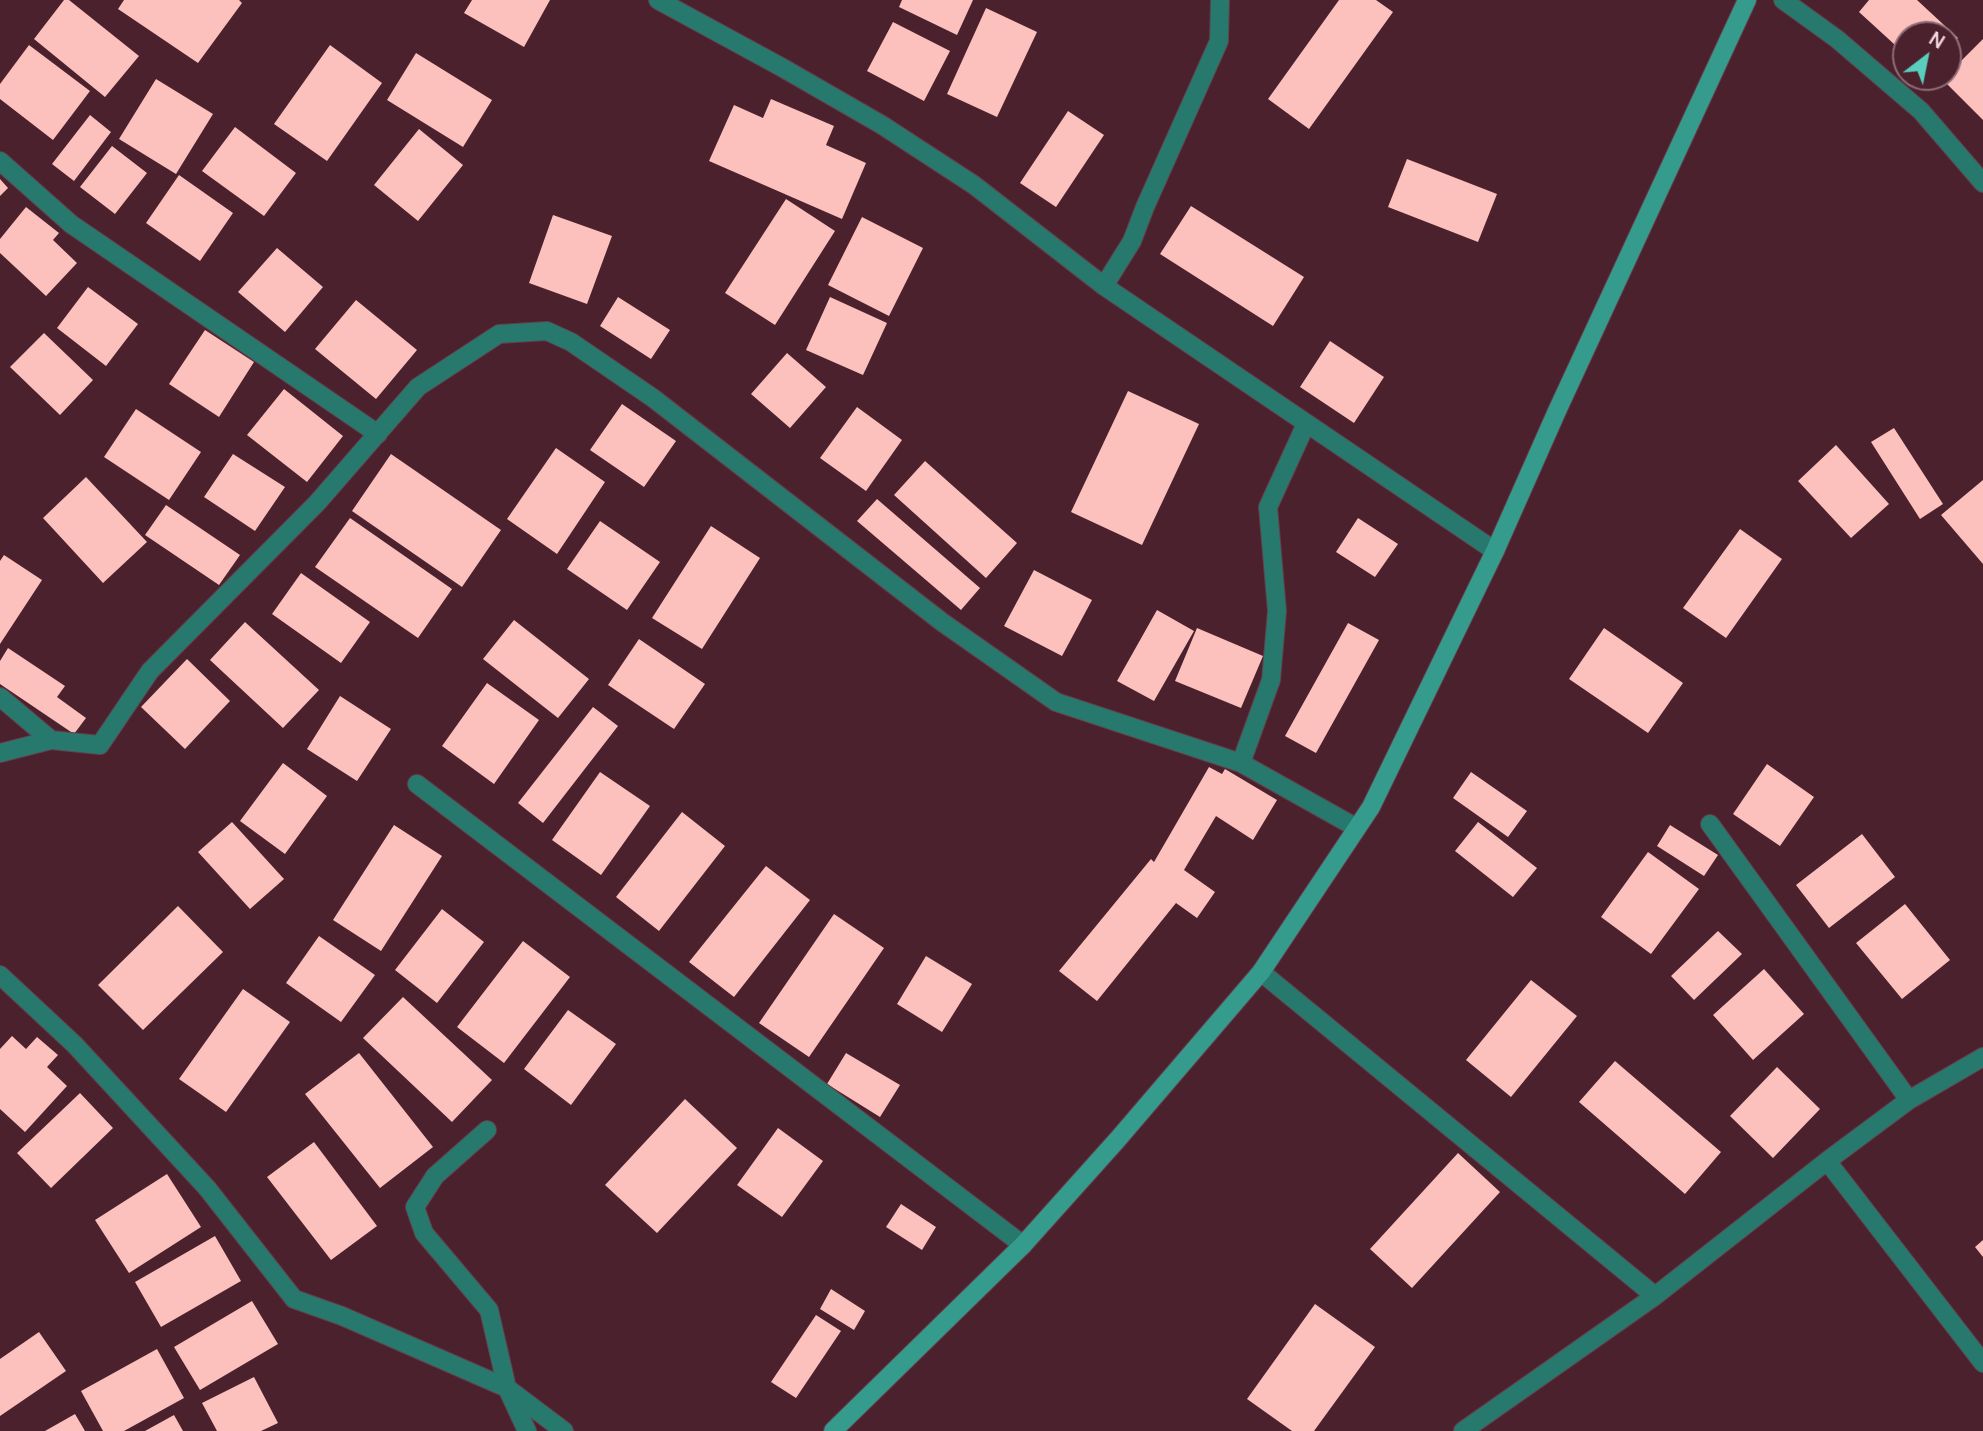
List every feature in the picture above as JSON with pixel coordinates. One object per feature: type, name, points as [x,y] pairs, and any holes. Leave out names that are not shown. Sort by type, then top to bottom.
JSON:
[{"type":"main road","points":[[833,1431],[1023,1245],[1118,1139],[1261,972],[1371,807],[1495,551],[1747,0]]},
{"type":"street","points":[[658,0],[883,125],[974,184],[1104,286],[1495,551]]},
{"type":"street","points":[[1104,286],[1132,241],[1219,41],[1220,0]]},
{"type":"street","points":[[1783,0],[1837,39],[1921,111],[1983,183]]},
{"type":"street","points":[[0,161],[71,224],[378,434]]},
{"type":"street","points":[[0,753],[51,740],[100,745],[149,671],[317,503],[418,387],[499,334],[547,331],[571,342],[653,398],[942,622],[1056,702],[1241,763],[1357,828]]},
{"type":"street","points":[[1241,763],[1271,680],[1277,611],[1268,507],[1306,424]]},
{"type":"street","points":[[0,697],[51,740]]},
{"type":"street","points":[[417,784],[1023,1245]]},
{"type":"street","points":[[1710,824],[1909,1100]]},
{"type":"street","points":[[1261,972],[1655,1296]]},
{"type":"street","points":[[0,975],[75,1045],[207,1188],[294,1299],[342,1315],[507,1388],[564,1431]]},
{"type":"street","points":[[1463,1431],[1655,1296],[1826,1161],[1909,1100],[1983,1056]]},
{"type":"street","points":[[487,1130],[435,1176],[415,1208],[424,1233],[489,1310],[507,1388],[527,1431]]},
{"type":"street","points":[[1826,1161],[1983,1363]]},
{"type":"building","points":[[64,0],[69,0],[139,56],[105,97],[34,39]]},
{"type":"building","points":[[124,0],[239,0],[242,3],[198,63],[118,9]]},
{"type":"building","points":[[472,0],[550,0],[524,47],[464,13]]},
{"type":"building","points":[[902,0],[973,0],[957,35],[899,7]]},
{"type":"building","points":[[1339,0],[1376,0],[1393,12],[1309,129],[1268,99]]},
{"type":"building","points":[[1869,0],[1917,0],[1940,21],[1892,21],[1892,42],[1859,12]]},
{"type":"building","points":[[986,8],[1037,32],[997,117],[947,94]]},
{"type":"building","points":[[893,22],[950,51],[924,101],[867,71]]},
{"type":"building","points":[[1983,39],[1983,120],[1954,91],[1962,91],[1962,60]]},
{"type":"building","points":[[29,45],[90,91],[53,140],[0,99],[0,84]]},
{"type":"building","points":[[330,45],[382,83],[327,161],[274,124]]},
{"type":"building","points":[[416,53],[492,100],[463,147],[387,100]]},
{"type":"building","points":[[156,79],[213,114],[176,174],[119,139]]},
{"type":"building","points":[[771,99],[834,126],[826,145],[866,163],[842,219],[709,161],[734,105],[763,118]]},
{"type":"building","points":[[1068,111],[1104,135],[1056,207],[1020,183]]},
{"type":"building","points":[[90,115],[111,132],[74,181],[52,164]]},
{"type":"building","points":[[235,127],[296,173],[264,216],[202,171]]},
{"type":"building","points":[[419,129],[463,165],[418,221],[374,185]]},
{"type":"building","points":[[112,146],[147,173],[115,214],[80,187]]},
{"type":"building","points":[[1407,159],[1497,194],[1478,242],[1388,207]]},
{"type":"building","points":[[179,175],[233,213],[200,261],[146,223]]},
{"type":"building","points":[[0,179],[8,188],[0,196]]},
{"type":"building","points":[[786,199],[835,231],[775,325],[725,293]]},
{"type":"building","points":[[1191,206],[1304,277],[1273,326],[1160,254]]},
{"type":"building","points":[[26,207],[59,233],[53,240],[77,263],[46,296],[0,253],[0,239]]},
{"type":"building","points":[[553,215],[612,236],[587,304],[529,283]]},
{"type":"building","points":[[862,217],[923,248],[889,316],[828,285]]},
{"type":"building","points":[[277,248],[323,287],[285,332],[238,292]]},
{"type":"building","points":[[88,287],[138,324],[106,366],[57,328]]},
{"type":"building","points":[[618,297],[670,330],[651,359],[600,326]]},
{"type":"building","points":[[830,297],[887,323],[863,375],[806,350]]},
{"type":"building","points":[[356,300],[417,350],[376,399],[315,349]]},
{"type":"building","points":[[205,330],[254,362],[219,417],[169,384]]},
{"type":"building","points":[[44,333],[93,380],[60,415],[10,367]]},
{"type":"building","points":[[1330,341],[1384,377],[1354,423],[1300,387]]},
{"type":"building","points":[[787,353],[826,387],[790,428],[751,394]]},
{"type":"building","points":[[284,389],[343,436],[307,482],[247,435]]},
{"type":"building","points":[[1128,391],[1199,424],[1142,545],[1071,512]]},
{"type":"building","points":[[622,404],[676,441],[644,487],[590,450]]},
{"type":"building","points":[[857,407],[902,440],[866,491],[820,458]]},
{"type":"building","points":[[136,409],[201,452],[169,500],[104,457]]},
{"type":"building","points":[[1894,428],[1943,504],[1920,519],[1871,442]]},
{"type":"building","points":[[1836,445],[1889,504],[1851,538],[1798,481]]},
{"type":"building","points":[[556,448],[605,482],[557,554],[507,519]]},
{"type":"building","points":[[233,454],[285,487],[255,531],[204,497]]},
{"type":"building","points":[[391,454],[501,530],[462,587],[352,511]]},
{"type":"building","points":[[925,461],[1017,543],[986,578],[894,495]]},
{"type":"building","points":[[86,477],[147,542],[103,583],[43,518]]},
{"type":"building","points":[[1983,480],[1983,564],[1941,515]]},
{"type":"building","points":[[877,499],[980,588],[961,610],[857,521]]},
{"type":"building","points":[[166,505],[240,555],[219,585],[145,535]]},
{"type":"building","points":[[350,518],[452,589],[418,638],[315,567]]},
{"type":"building","points":[[1358,518],[1398,544],[1375,577],[1336,552]]},
{"type":"building","points":[[600,521],[660,562],[627,610],[567,569]]},
{"type":"building","points":[[711,526],[760,558],[702,649],[652,618]]},
{"type":"building","points":[[1740,529],[1782,559],[1726,638],[1683,608]]},
{"type":"building","points":[[4,555],[42,580],[0,644],[0,561]]},
{"type":"building","points":[[1034,570],[1092,600],[1062,656],[1004,626]]},
{"type":"building","points":[[301,573],[370,622],[341,663],[272,614]]},
{"type":"building","points":[[1157,610],[1194,631],[1154,701],[1117,681]]},
{"type":"building","points":[[514,620],[589,679],[558,718],[483,659]]},
{"type":"building","points":[[245,622],[319,690],[283,728],[210,660]]},
{"type":"building","points":[[1348,623],[1379,640],[1316,753],[1285,736]]},
{"type":"building","points":[[1197,628],[1263,656],[1241,708],[1175,681]]},
{"type":"building","points":[[1604,628],[1683,683],[1648,733],[1569,679]]},
{"type":"building","points":[[639,639],[705,684],[674,729],[608,685]]},
{"type":"building","points":[[8,648],[65,686],[57,697],[86,718],[74,734],[0,684],[0,661]]},
{"type":"building","points":[[187,659],[230,701],[185,749],[141,707]]},
{"type":"building","points":[[487,683],[539,720],[494,784],[442,746]]},
{"type":"building","points":[[340,696],[391,729],[357,781],[307,749]]},
{"type":"building","points":[[593,707],[618,726],[543,823],[518,803]]},
{"type":"building","points":[[283,763],[327,796],[285,854],[240,821]]},
{"type":"building","points":[[1767,764],[1814,797],[1780,846],[1733,814]]},
{"type":"building","points":[[1209,767],[1222,774],[1225,769],[1277,800],[1253,840],[1216,816],[1184,870],[1215,892],[1197,918],[1176,903],[1097,1001],[1059,971],[1151,859],[1154,862]]},
{"type":"building","points":[[600,772],[650,806],[601,875],[552,840]]},
{"type":"building","points":[[1471,772],[1527,811],[1508,837],[1453,798]]},
{"type":"building","points":[[682,812],[725,846],[659,931],[616,897]]},
{"type":"building","points":[[232,822],[284,879],[250,909],[198,852]]},
{"type":"building","points":[[1478,822],[1537,868],[1513,897],[1455,851]]},
{"type":"building","points":[[394,825],[442,856],[381,951],[333,920]]},
{"type":"building","points":[[1670,825],[1718,855],[1704,876],[1657,846]]},
{"type":"building","points":[[1862,834],[1895,877],[1829,928],[1796,885]]},
{"type":"building","points":[[1648,852],[1699,889],[1651,954],[1601,917]]},
{"type":"building","points":[[766,866],[810,900],[734,997],[689,962]]},
{"type":"building","points":[[1905,904],[1950,960],[1902,999],[1856,943]]},
{"type":"building","points":[[178,906],[223,952],[143,1030],[98,985]]},
{"type":"building","points":[[442,909],[484,942],[437,1003],[395,970]]},
{"type":"building","points":[[834,914],[884,948],[809,1057],[759,1023]]},
{"type":"building","points":[[1718,931],[1742,954],[1694,1000],[1671,976]]},
{"type":"building","points":[[319,936],[375,975],[341,1022],[286,983]]},
{"type":"building","points":[[523,941],[570,977],[504,1063],[457,1027]]},
{"type":"building","points":[[926,956],[972,984],[942,1032],[897,1004]]},
{"type":"building","points":[[1764,969],[1804,1014],[1753,1060],[1713,1015]]},
{"type":"building","points":[[1531,980],[1577,1016],[1511,1097],[1466,1060]]},
{"type":"building","points":[[243,989],[290,1022],[226,1112],[179,1079]]},
{"type":"building","points":[[403,997],[492,1080],[452,1122],[363,1038]]},
{"type":"building","points":[[568,1010],[616,1044],[571,1105],[524,1069]]},
{"type":"building","points":[[12,1036],[26,1049],[37,1037],[58,1055],[47,1067],[67,1086],[25,1132],[0,1109],[0,1049]]},
{"type":"building","points":[[359,1053],[433,1147],[380,1188],[305,1094]]},
{"type":"building","points":[[846,1053],[900,1085],[880,1117],[827,1084]]},
{"type":"building","points":[[1615,1061],[1721,1152],[1685,1194],[1579,1102]]},
{"type":"building","points":[[1777,1067],[1820,1109],[1773,1158],[1730,1116]]},
{"type":"building","points":[[80,1093],[113,1128],[51,1188],[17,1153]]},
{"type":"building","points":[[685,1099],[737,1148],[657,1233],[605,1185]]},
{"type":"building","points":[[778,1128],[823,1161],[782,1217],[737,1185]]},
{"type":"building","points":[[314,1142],[377,1226],[331,1260],[267,1177]]},
{"type":"building","points":[[1458,1153],[1500,1192],[1412,1288],[1370,1249]]},
{"type":"building","points":[[167,1174],[201,1227],[129,1273],[95,1220]]},
{"type":"building","points":[[901,1204],[936,1227],[922,1250],[886,1227]]},
{"type":"building","points":[[215,1236],[241,1281],[161,1327],[135,1282]]},
{"type":"building","points":[[1983,1240],[1983,1257],[1975,1247]]},
{"type":"building","points":[[831,1289],[865,1311],[854,1330],[820,1309]]},
{"type":"building","points":[[252,1301],[278,1344],[200,1390],[174,1347]]},
{"type":"building","points":[[1315,1304],[1375,1347],[1314,1431],[1292,1431],[1247,1399]]},
{"type":"building","points":[[816,1315],[841,1331],[796,1398],[771,1382]]},
{"type":"building","points":[[39,1332],[66,1371],[0,1416],[0,1359]]},
{"type":"building","points":[[157,1349],[184,1398],[124,1431],[103,1431],[81,1391]]},
{"type":"building","points":[[254,1377],[278,1423],[261,1431],[217,1431],[202,1403]]},
{"type":"building","points":[[75,1414],[85,1431],[45,1431]]},
{"type":"building","points":[[174,1415],[183,1431],[145,1431]]}]
